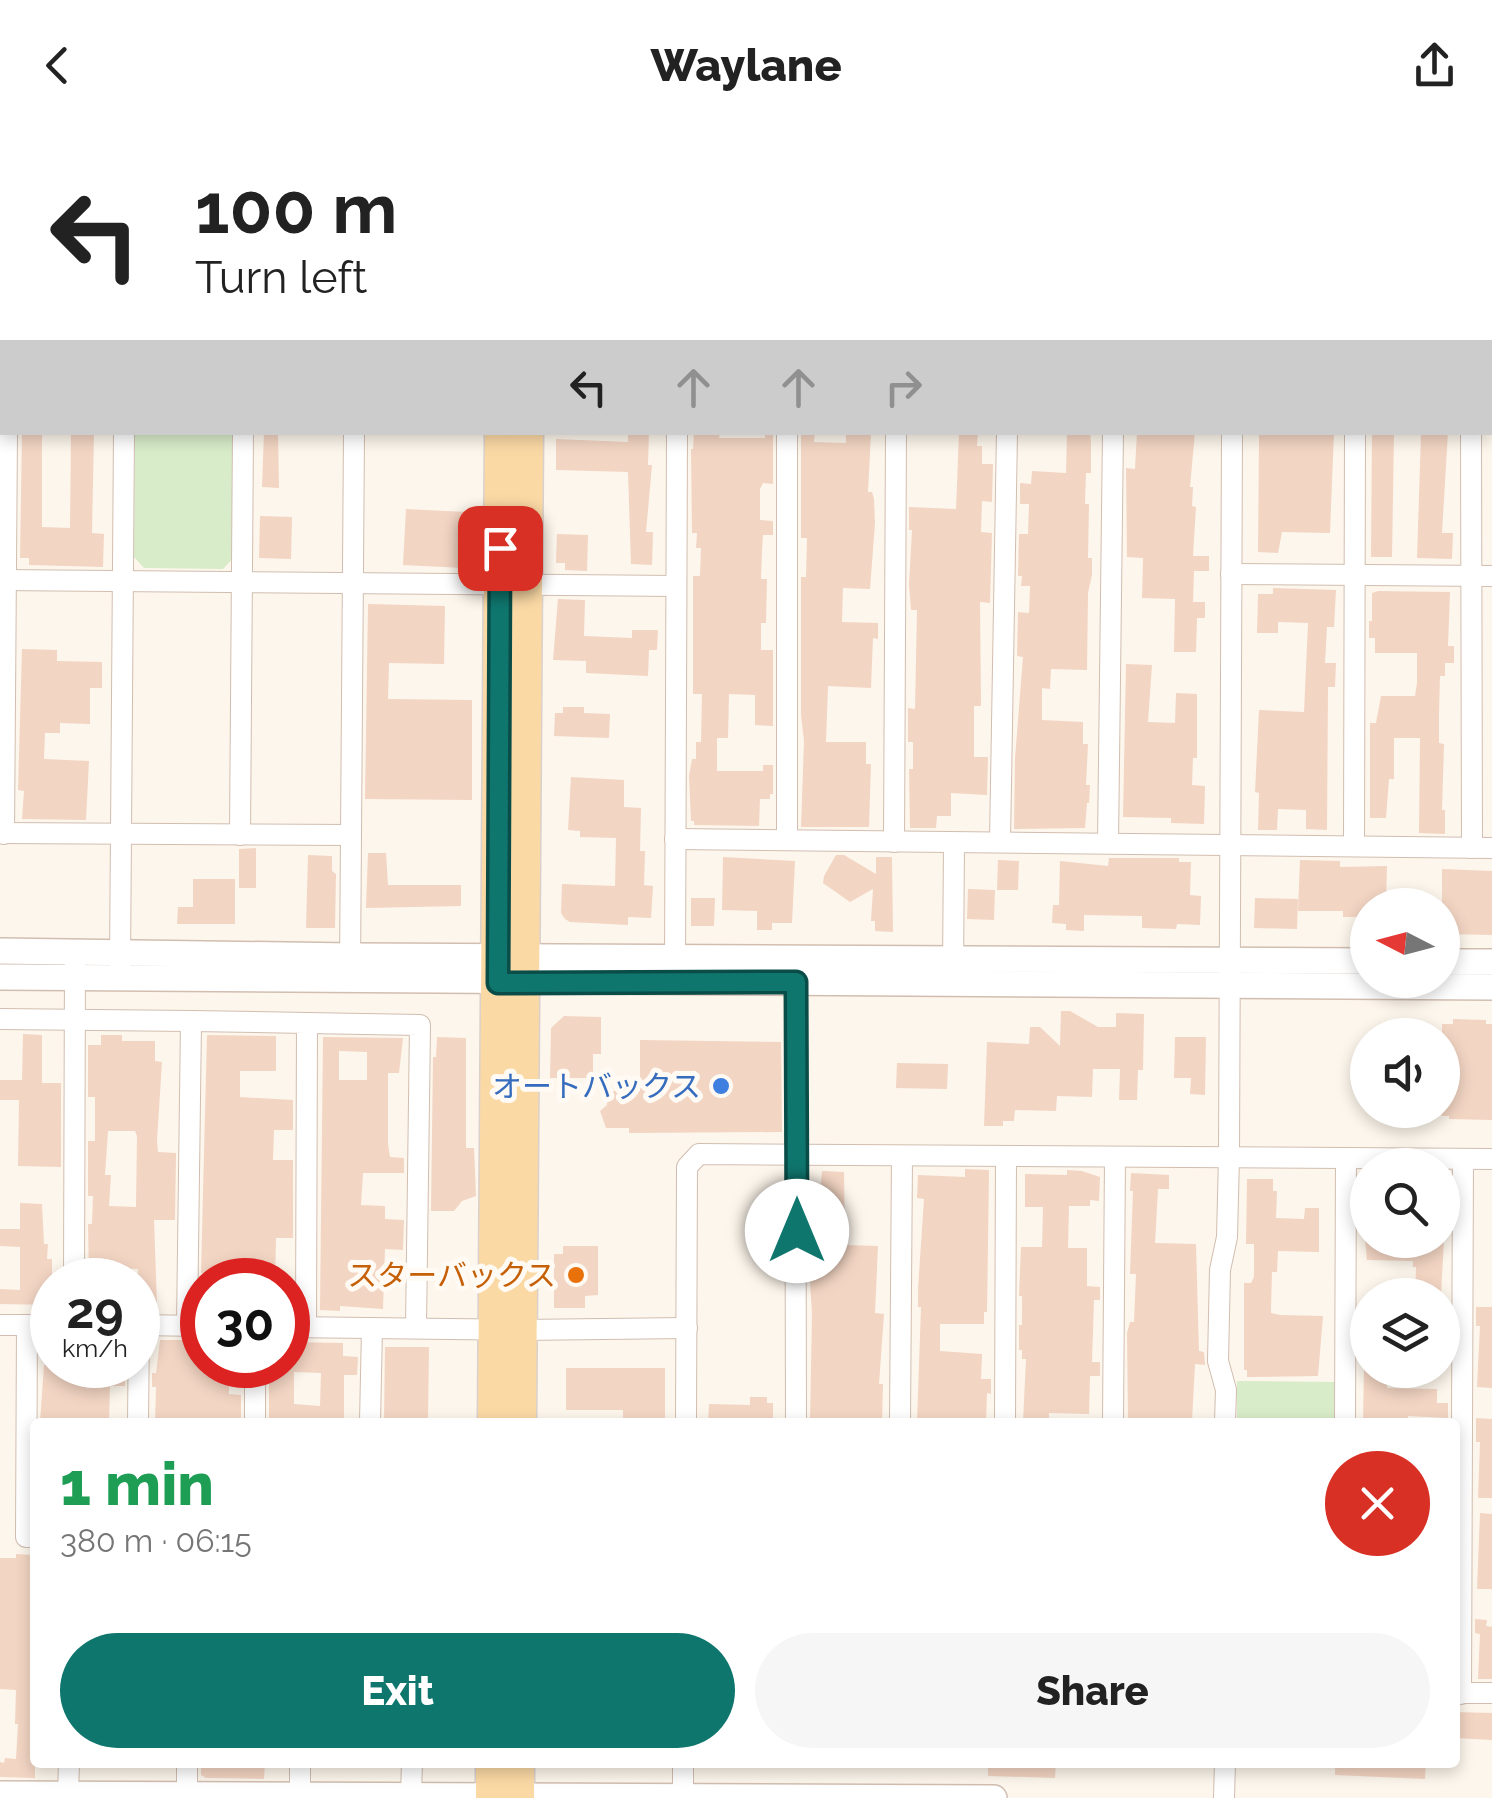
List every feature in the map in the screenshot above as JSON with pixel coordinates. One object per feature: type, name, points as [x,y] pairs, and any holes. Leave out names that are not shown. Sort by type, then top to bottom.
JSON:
[{"type":"main road","points":[[495,1418],[507,1330],[511,970],[513,586],[501,435]]},
{"type":"main road","points":[[513,586],[527,435]]},
{"type":"main road","points":[[507,1330],[519,1418]]},
{"type":"main road","points":[[494,1768],[505,1797]]},
{"type":"main road","points":[[505,1797],[516,1768]]},
{"type":"street","points":[[8,435],[2,834],[351,835]]},
{"type":"street","points":[[120,965],[124,435]]},
{"type":"street","points":[[240,835],[243,435]]},
{"type":"street","points":[[350,968],[354,435]]},
{"type":"street","points":[[675,984],[677,435]]},
{"type":"street","points":[[787,435],[787,840]]},
{"type":"street","points":[[894,842],[896,435]]},
{"type":"street","points":[[1000,842],[1007,435]]},
{"type":"street","points":[[1108,844],[1114,435]]},
{"type":"street","points":[[1225,1418],[1226,1390],[1218,1361],[1229,1157],[1232,435]]},
{"type":"street","points":[[1354,844],[1355,435]]},
{"type":"street","points":[[674,838],[1482,848],[1481,576],[1472,435]]},
{"type":"street","points":[[1231,574],[1481,576]]},
{"type":"street","points":[[4,580],[676,586]]},
{"type":"street","points":[[952,971],[954,842]]},
{"type":"street","points":[[0,951],[75,964],[511,970],[675,984],[796,970]]},
{"type":"street","points":[[511,970],[675,956],[796,970],[1229,973],[1492,987]]},
{"type":"street","points":[[1460,962],[1492,962]]},
{"type":"street","points":[[1229,973],[1350,963]]},
{"type":"street","points":[[0,978],[75,964]]},
{"type":"street","points":[[74,1258],[75,964]]},
{"type":"street","points":[[796,970],[796,1418]]},
{"type":"street","points":[[0,1020],[420,1025],[416,1328]]},
{"type":"street","points":[[191,1021],[194,1258]]},
{"type":"street","points":[[299,1258],[307,1022]]},
{"type":"street","points":[[686,1418],[687,1166],[699,1154],[1492,1159]]},
{"type":"street","points":[[900,1418],[902,1156]]},
{"type":"street","points":[[1006,1156],[1006,1418]]},
{"type":"street","points":[[1113,1418],[1115,1157]]},
{"type":"street","points":[[1345,1418],[1346,1159]]},
{"type":"street","points":[[1460,1480],[1463,1159]]},
{"type":"street","points":[[0,1324],[27,1325],[26,1537],[30,1537]]},
{"type":"street","points":[[310,1327],[687,1328]]},
{"type":"street","points":[[370,1418],[372,1328]]},
{"type":"street","points":[[138,1388],[138,1418]]},
{"type":"street","points":[[255,1388],[255,1418]]},
{"type":"street","points":[[1460,1694],[1492,1694]]},
{"type":"street","points":[[68,1794],[69,1768]]},
{"type":"street","points":[[187,1768],[187,1795]]},
{"type":"street","points":[[300,1768],[300,1796]]},
{"type":"street","points":[[411,1796],[412,1768]]},
{"type":"street","points":[[683,1768],[683,1797]]},
{"type":"street","points":[[1224,1798],[1225,1768]]},
{"type":"street","points":[[14,1796],[994,1798]]},
{"type":"green space","points":[[135,435],[234,435],[235,556],[223,569],[144,568],[134,557]]},
{"type":"green space","points":[[1237,1381],[1338,1382],[1338,1418],[1237,1418]]},
{"type":"building","points":[[22,435],[42,435],[42,527],[70,528],[71,435],[94,435],[92,533],[104,534],[103,567],[29,565],[29,558],[20,558]]},
{"type":"building","points":[[264,435],[278,435],[279,488],[262,487]]},
{"type":"building","points":[[628,435],[649,435],[648,465],[652,465],[646,532],[653,532],[652,565],[631,564],[628,472],[556,470],[556,439],[628,442]]},
{"type":"building","points":[[694,435],[773,435],[773,484],[763,483],[760,489],[760,520],[773,521],[773,535],[763,535],[761,579],[767,579],[761,650],[773,650],[773,726],[755,725],[755,695],[729,694],[728,738],[717,738],[717,771],[763,771],[763,765],[773,765],[773,794],[770,799],[760,799],[759,826],[694,825],[691,821],[689,776],[692,759],[696,759],[696,742],[701,742],[702,694],[693,694],[693,576],[700,576],[701,548],[696,548],[697,533],[692,533]]},
{"type":"building","points":[[801,435],[815,435],[814,442],[846,443],[846,435],[871,435],[868,492],[872,492],[874,499],[875,523],[870,589],[843,588],[842,622],[878,623],[878,639],[873,638],[871,688],[828,686],[826,742],[866,742],[866,764],[871,764],[869,827],[801,827],[801,577],[806,577],[807,538],[801,538]]},
{"type":"building","points":[[959,435],[978,435],[982,464],[993,464],[992,502],[982,501],[981,532],[992,533],[990,603],[980,602],[981,706],[974,706],[974,757],[988,757],[987,795],[951,793],[951,816],[937,816],[936,828],[910,828],[909,769],[913,769],[913,742],[908,742],[908,708],[915,709],[917,610],[911,610],[909,585],[909,507],[956,509]]},
{"type":"building","points":[[1067,435],[1090,435],[1091,473],[1086,473],[1085,504],[1089,504],[1088,558],[1092,558],[1087,670],[1051,669],[1050,689],[1042,688],[1042,720],[1083,722],[1083,744],[1088,744],[1089,803],[1085,828],[1014,829],[1023,657],[1017,656],[1018,612],[1029,613],[1030,586],[1021,586],[1022,576],[1018,576],[1019,534],[1028,534],[1029,504],[1020,504],[1020,483],[1031,484],[1032,471],[1066,473]]},
{"type":"building","points":[[1137,435],[1195,435],[1190,487],[1192,506],[1196,507],[1193,556],[1209,556],[1209,571],[1194,571],[1193,602],[1205,602],[1205,618],[1197,618],[1196,652],[1174,652],[1175,599],[1142,598],[1143,558],[1127,557],[1126,468],[1135,469]]},
{"type":"building","points":[[1259,435],[1334,435],[1330,533],[1282,532],[1278,553],[1258,552]]},
{"type":"building","points":[[1372,435],[1394,435],[1392,557],[1371,557]]},
{"type":"building","points":[[1421,435],[1448,435],[1442,533],[1453,533],[1452,559],[1417,558]]},
{"type":"building","points":[[406,509],[466,512],[466,519],[472,520],[471,539],[465,539],[463,568],[403,565]]},
{"type":"building","points":[[260,516],[292,517],[291,559],[259,558]]},
{"type":"building","points":[[557,534],[588,535],[587,571],[565,570],[565,563],[556,563]]},
{"type":"building","points":[[1273,588],[1336,590],[1334,627],[1327,627],[1325,663],[1336,663],[1335,687],[1328,687],[1327,830],[1306,829],[1306,810],[1278,809],[1277,830],[1258,830],[1259,793],[1255,792],[1259,710],[1304,712],[1308,623],[1278,622],[1278,633],[1257,633],[1258,594],[1273,594]]},
{"type":"building","points":[[1450,592],[1448,646],[1454,646],[1454,663],[1445,663],[1445,676],[1440,676],[1439,714],[1439,743],[1444,744],[1445,834],[1419,833],[1420,738],[1394,738],[1394,779],[1389,779],[1386,818],[1370,818],[1370,723],[1376,723],[1381,696],[1415,696],[1417,683],[1417,653],[1375,653],[1375,638],[1369,638],[1369,621],[1372,593]]},
{"type":"building","points":[[558,599],[585,600],[584,636],[632,638],[632,630],[658,630],[657,650],[649,650],[648,676],[586,673],[586,661],[553,660]]},
{"type":"building","points":[[368,604],[445,606],[444,664],[389,663],[388,699],[472,700],[472,800],[365,799]]},
{"type":"building","points":[[22,649],[57,650],[57,661],[102,662],[102,688],[90,688],[90,724],[60,723],[60,733],[45,733],[44,759],[89,761],[86,820],[22,819],[24,791],[18,790]]},
{"type":"building","points":[[1126,664],[1152,665],[1148,722],[1175,723],[1176,693],[1197,694],[1197,758],[1193,758],[1192,785],[1205,786],[1204,824],[1171,823],[1171,818],[1123,817]]},
{"type":"building","points":[[563,707],[584,707],[584,713],[610,714],[609,738],[554,736],[555,713],[563,713]]},
{"type":"building","points":[[571,777],[624,780],[624,807],[641,808],[644,885],[653,886],[651,918],[628,917],[628,925],[570,922],[561,913],[562,884],[615,886],[616,838],[580,837],[580,831],[568,830]]},
{"type":"building","points":[[256,848],[256,888],[239,888],[239,849]]},
{"type":"building","points":[[368,853],[386,853],[388,885],[461,885],[461,906],[366,908]]},
{"type":"building","points":[[308,855],[332,856],[332,871],[336,874],[335,928],[306,928]]},
{"type":"building","points":[[836,855],[844,855],[876,874],[876,857],[892,857],[893,932],[875,931],[875,921],[871,921],[873,889],[850,902],[823,883]]},
{"type":"building","points":[[723,857],[795,861],[792,923],[772,923],[772,930],[757,930],[757,911],[722,910]]},
{"type":"building","points":[[1109,858],[1179,858],[1179,862],[1191,862],[1190,895],[1201,896],[1200,925],[1142,928],[1142,916],[1084,915],[1084,931],[1066,930],[1066,924],[1052,923],[1053,905],[1059,905],[1060,861],[1108,866]]},
{"type":"building","points":[[998,860],[1019,861],[1018,890],[997,890]]},
{"type":"building","points":[[1300,860],[1340,861],[1340,867],[1387,866],[1386,888],[1350,888],[1350,917],[1343,917],[1343,911],[1298,911]]},
{"type":"building","points":[[1442,869],[1492,871],[1492,935],[1460,934],[1460,888],[1442,888]]},
{"type":"building","points":[[193,879],[235,879],[235,924],[177,924],[178,907],[193,907]]},
{"type":"building","points":[[968,889],[995,890],[994,920],[967,919]]},
{"type":"building","points":[[691,898],[715,898],[714,926],[691,926]]},
{"type":"building","points":[[1255,898],[1298,899],[1297,929],[1254,928]]},
{"type":"building","points":[[1061,1011],[1070,1011],[1098,1027],[1116,1027],[1116,1013],[1144,1014],[1143,1070],[1138,1070],[1137,1100],[1119,1100],[1120,1069],[1093,1069],[1092,1097],[1057,1096],[1056,1111],[1015,1110],[1014,1121],[1003,1121],[1003,1126],[984,1126],[987,1042],[1029,1044],[1030,1027],[1040,1027],[1060,1046]]},
{"type":"building","points":[[564,1016],[601,1017],[601,1054],[593,1054],[593,1078],[550,1078],[551,1028]]},
{"type":"building","points":[[1460,1019],[1486,1020],[1486,1024],[1492,1024],[1492,1120],[1460,1119]]},
{"type":"building","points":[[23,1034],[42,1035],[42,1083],[61,1083],[61,1167],[18,1166],[19,1100],[0,1100],[0,1080],[22,1080]]},
{"type":"building","points":[[101,1035],[122,1035],[122,1041],[155,1041],[155,1061],[162,1062],[157,1141],[158,1152],[176,1153],[175,1220],[154,1220],[155,1258],[89,1258],[88,1224],[92,1224],[93,1196],[88,1196],[88,1141],[95,1141],[95,1097],[88,1097],[88,1045],[101,1045]],"holes":[[[108,1131],[135,1131],[136,1207],[109,1206],[111,1175],[105,1175]]]},
{"type":"building","points":[[207,1035],[276,1036],[276,1071],[240,1071],[240,1097],[293,1100],[293,1130],[274,1130],[273,1160],[293,1160],[293,1238],[276,1238],[276,1258],[201,1258]]},
{"type":"building","points":[[323,1037],[403,1038],[399,1073],[388,1073],[388,1144],[390,1157],[404,1158],[404,1173],[363,1173],[361,1205],[385,1206],[385,1219],[404,1220],[403,1250],[385,1249],[383,1309],[340,1306],[340,1311],[320,1310]],"holes":[[[339,1051],[367,1052],[367,1080],[339,1080]]]},
{"type":"building","points":[[437,1037],[466,1038],[466,1148],[474,1148],[476,1196],[462,1201],[454,1211],[431,1211],[433,1057]]},
{"type":"building","points":[[1175,1037],[1206,1037],[1205,1095],[1190,1094],[1191,1078],[1174,1078]]},
{"type":"building","name":"オートバックス","points":[[640,1040],[781,1042],[782,1132],[629,1133],[629,1128],[606,1128],[600,1111],[607,1105],[607,1091],[640,1091]]},
{"type":"building","points":[[897,1063],[948,1064],[947,1089],[896,1088]]},
{"type":"building","points":[[965,1169],[989,1170],[987,1312],[984,1324],[940,1324],[940,1351],[982,1354],[981,1379],[991,1379],[991,1394],[987,1393],[986,1418],[917,1418],[921,1307],[918,1289],[924,1199],[917,1198],[918,1175],[965,1177]]},
{"type":"building","points":[[1067,1170],[1100,1177],[1099,1201],[1090,1200],[1090,1206],[1069,1206],[1068,1248],[1087,1248],[1087,1286],[1100,1287],[1100,1300],[1094,1300],[1092,1362],[1100,1362],[1100,1376],[1090,1376],[1089,1414],[1049,1413],[1049,1418],[1023,1418],[1026,1359],[1022,1359],[1019,1350],[1021,1247],[1042,1247],[1043,1207],[1025,1207],[1025,1174],[1067,1175]]},
{"type":"building","points":[[822,1171],[844,1172],[845,1245],[878,1246],[875,1313],[884,1314],[879,1384],[883,1384],[882,1418],[810,1418],[809,1264],[813,1254],[814,1183],[821,1184]]},
{"type":"building","points":[[1131,1173],[1169,1175],[1169,1189],[1158,1189],[1155,1243],[1196,1244],[1199,1351],[1204,1352],[1205,1365],[1195,1364],[1192,1418],[1128,1418],[1127,1333],[1130,1322],[1134,1322],[1136,1274],[1130,1274]]},
{"type":"building","points":[[1247,1179],[1273,1179],[1273,1191],[1277,1191],[1276,1218],[1304,1219],[1305,1208],[1319,1208],[1319,1252],[1278,1251],[1277,1272],[1272,1272],[1271,1309],[1271,1313],[1280,1315],[1323,1316],[1318,1376],[1247,1377],[1244,1370],[1244,1283],[1251,1283],[1254,1277],[1254,1244],[1246,1244]]},
{"type":"building","points":[[20,1203],[42,1204],[47,1258],[30,1258],[30,1305],[0,1304],[0,1289],[20,1290],[20,1247],[0,1246],[0,1229],[20,1229]]},
{"type":"building","name":"スターバックス","points":[[563,1246],[598,1246],[598,1295],[585,1296],[585,1308],[554,1308],[554,1254],[563,1254]]},
{"type":"building","points":[[1443,1258],[1442,1278],[1416,1278],[1413,1261],[1367,1260]]},
{"type":"building","points":[[1476,1307],[1492,1307],[1492,1388],[1477,1387],[1480,1326],[1476,1326]]},
{"type":"building","points":[[160,1340],[180,1340],[180,1388],[229,1388],[229,1394],[241,1395],[241,1418],[155,1418],[156,1388],[160,1388]]},
{"type":"building","points":[[310,1342],[343,1343],[343,1356],[358,1357],[357,1375],[344,1375],[344,1418],[269,1418],[269,1388],[294,1388],[294,1404],[320,1406],[321,1373],[310,1373]]},
{"type":"building","points":[[385,1347],[429,1347],[428,1418],[384,1418]]},
{"type":"building","points":[[566,1368],[665,1368],[665,1418],[623,1418],[623,1410],[566,1410]]},
{"type":"building","points":[[42,1388],[110,1388],[109,1418],[40,1418]]},
{"type":"building","points":[[1364,1388],[1437,1389],[1437,1403],[1448,1403],[1448,1418],[1363,1418]]},
{"type":"building","points":[[750,1397],[767,1397],[767,1403],[773,1403],[773,1418],[708,1418],[709,1404],[750,1405]]},
{"type":"building","points":[[1476,1418],[1492,1419],[1492,1498],[1478,1498],[1480,1442],[1476,1442]]},
{"type":"building","points":[[1480,1513],[1492,1514],[1492,1589],[1477,1589]]},
{"type":"building","points":[[16,1554],[30,1555],[30,1768],[35,1768],[35,1778],[0,1777],[0,1762],[4,1763],[5,1758],[16,1759],[18,1724],[16,1690],[0,1689],[0,1558],[16,1558]]},
{"type":"building","points":[[1475,1619],[1487,1620],[1486,1626],[1492,1627],[1492,1679],[1478,1679],[1480,1634],[1475,1633]]},
{"type":"building","points":[[1460,1712],[1492,1713],[1492,1740],[1460,1738]]},
{"type":"building","points":[[201,1768],[265,1768],[264,1779],[201,1775]]},
{"type":"building","points":[[988,1768],[1056,1768],[1055,1778],[988,1776]]},
{"type":"building","points":[[1335,1768],[1426,1768],[1425,1779],[1335,1775]]},
{"type":"place","name":"オートバックス","points":[[721,1086]]},
{"type":"place","name":"スターバックス","points":[[576,1275]]},
{"type":"route","points":[[500,548],[498,983],[796,982],[797,1231]]}]
